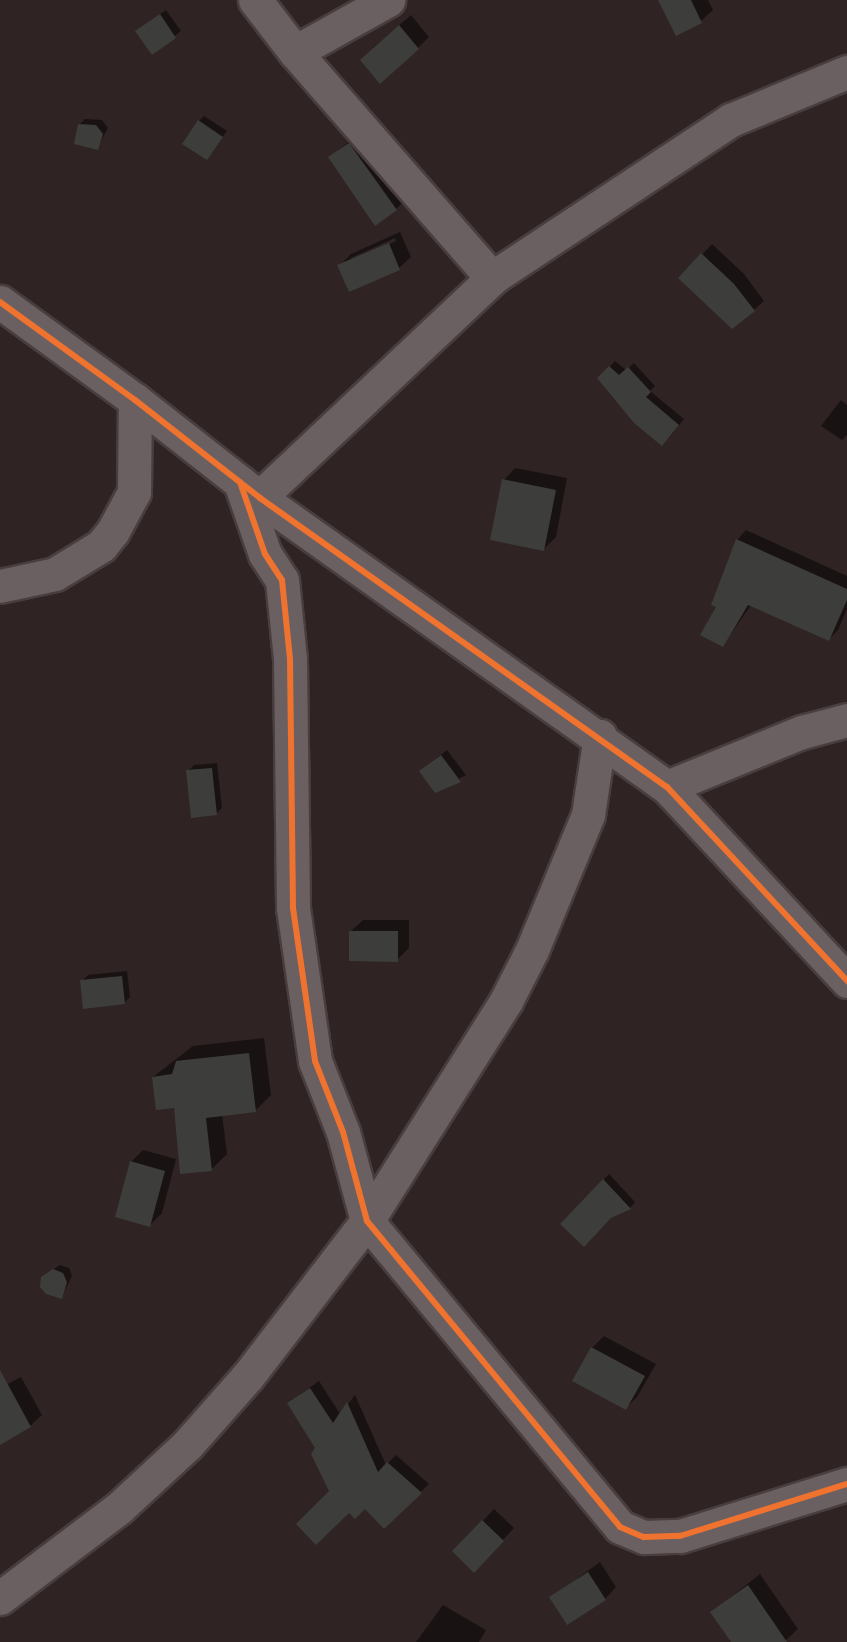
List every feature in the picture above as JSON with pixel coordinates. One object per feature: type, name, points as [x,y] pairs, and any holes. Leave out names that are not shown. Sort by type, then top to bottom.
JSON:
[{"type":"street","points":[[255,0],[295,52],[492,278]]},
{"type":"street","points":[[295,52],[388,0]]},
{"type":"street","points":[[250,490],[492,278],[731,120],[847,72]]},
{"type":"street","points":[[0,302],[135,400],[250,490],[600,736],[667,787],[847,981]]},
{"type":"street","points":[[0,586],[55,574],[101,546],[113,531],[135,492],[135,400]]},
{"type":"street","points":[[250,490],[265,554],[282,580],[290,659],[293,908],[315,1060],[343,1132],[367,1221],[620,1527],[644,1537],[680,1536],[847,1484]]},
{"type":"street","points":[[667,787],[802,732],[847,720]]},
{"type":"street","points":[[0,1598],[119,1508],[188,1444],[248,1377],[367,1221],[506,1001],[532,950],[588,815],[600,736]]},
{"type":"building","points":[[658,0],[691,0],[702,23],[676,36]]},
{"type":"building","points":[[160,14],[176,38],[152,55],[135,31]]},
{"type":"building","points":[[399,25],[419,49],[380,84],[360,60]]},
{"type":"building","points":[[198,120],[223,137],[207,160],[182,144]]},
{"type":"building","points":[[78,124],[96,125],[103,134],[98,150],[74,144]]},
{"type":"building","points":[[349,143],[397,210],[375,226],[328,157]]},
{"type":"building","points":[[389,243],[400,270],[349,292],[337,265]]},
{"type":"building","points":[[701,253],[734,284],[755,311],[732,329],[678,278]]},
{"type":"building","points":[[609,366],[619,375],[628,367],[651,392],[646,397],[679,425],[662,446],[634,423],[597,378]]},
{"type":"building","points":[[502,479],[556,490],[544,551],[490,540]]},
{"type":"building","points":[[736,539],[847,589],[847,600],[829,641],[748,605],[723,647],[700,635],[716,607],[711,605]]},
{"type":"building","points":[[441,755],[461,782],[435,793],[419,771]]},
{"type":"building","points":[[212,768],[217,815],[191,818],[186,770]]},
{"type":"building","points":[[349,931],[398,931],[398,962],[349,961]]},
{"type":"building","points":[[122,976],[125,1004],[83,1009],[80,980]]},
{"type":"building","points":[[249,1053],[256,1112],[206,1118],[212,1171],[180,1174],[174,1108],[156,1110],[152,1077],[172,1074],[176,1061]]},
{"type":"building","points":[[130,1161],[165,1171],[150,1227],[115,1217]]},
{"type":"building","points":[[603,1179],[631,1209],[611,1218],[584,1247],[560,1224]]},
{"type":"building","points":[[53,1269],[63,1273],[67,1282],[62,1299],[46,1294],[40,1287],[41,1277]]},
{"type":"building","points":[[591,1347],[645,1376],[626,1410],[572,1381]]},
{"type":"building","points":[[0,1370],[31,1427],[0,1445]]},
{"type":"building","points":[[310,1388],[333,1423],[347,1402],[378,1472],[387,1462],[422,1493],[384,1529],[365,1509],[355,1519],[349,1513],[316,1545],[296,1524],[329,1491],[311,1454],[315,1448],[287,1403]]},
{"type":"building","points":[[482,1520],[504,1541],[474,1573],[452,1551]]},
{"type":"building","points":[[588,1572],[606,1600],[567,1625],[549,1597]]},
{"type":"building","points":[[748,1585],[787,1642],[731,1642],[710,1612]]},
{"type":"cycle path","points":[[0,302],[135,400],[260,498],[667,787],[847,981]]},
{"type":"cycle path","points":[[240,482],[265,554],[282,580],[290,659],[293,908],[315,1061],[343,1132],[367,1221],[620,1527],[644,1537],[680,1536],[847,1484]]}]
